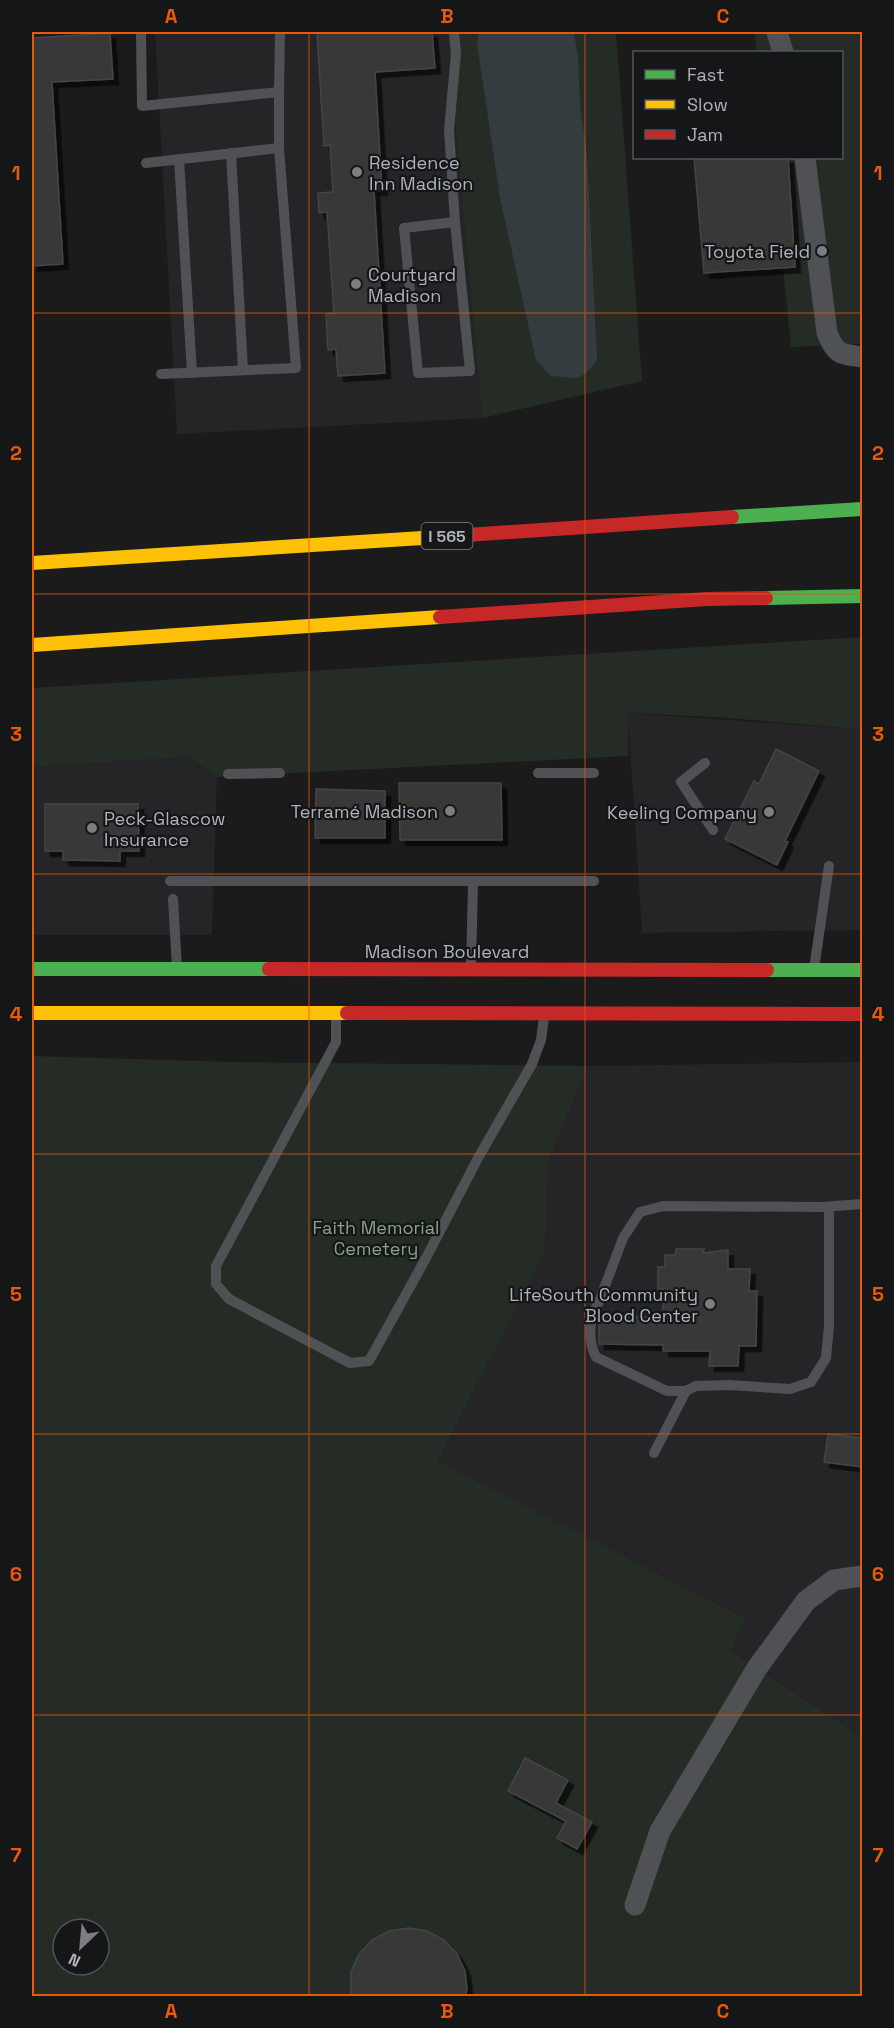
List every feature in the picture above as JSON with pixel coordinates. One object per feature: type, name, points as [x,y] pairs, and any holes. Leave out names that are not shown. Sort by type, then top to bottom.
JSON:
[{"type":"main road","name":"I 565","points":[[32,563],[862,509]]},
{"type":"main road","points":[[32,645],[706,599],[862,596]]},
{"type":"main road","name":"Madison Boulevard","points":[[32,969],[471,969],[645,975],[814,969],[862,970]]},
{"type":"main road","points":[[32,1013],[544,1014],[646,1008],[862,1014]]},
{"type":"street","points":[[777,32],[783,51]]},
{"type":"street","points":[[805,159],[827,333],[833,348],[842,354],[862,357]]},
{"type":"street","points":[[635,1905],[660,1831],[757,1668],[806,1601],[834,1580],[862,1576]]},
{"type":"lane","points":[[141,32],[142,106],[279,92]]},
{"type":"lane","points":[[161,374],[296,368],[279,148],[280,32]]},
{"type":"lane","points":[[454,32],[456,53],[449,130],[455,222],[470,371],[418,373],[404,228],[455,222]]},
{"type":"lane","points":[[146,163],[279,148]]},
{"type":"lane","points":[[231,153],[243,370]]},
{"type":"lane","points":[[179,159],[192,373]]},
{"type":"lane","points":[[705,763],[681,783],[713,830]]},
{"type":"lane","points":[[228,774],[280,773]]},
{"type":"lane","points":[[538,773],[594,773]]},
{"type":"lane","points":[[814,969],[829,866]]},
{"type":"lane","points":[[170,881],[594,881]]},
{"type":"lane","points":[[471,969],[473,882]]},
{"type":"lane","points":[[173,899],[177,969]]},
{"type":"lane","points":[[336,1014],[336,1042],[216,1266],[216,1284],[229,1299],[350,1364],[369,1361],[478,1158],[532,1064],[541,1040],[544,1014]]},
{"type":"lane","points":[[829,1206],[829,1326],[826,1358],[811,1382],[790,1389],[729,1385],[696,1386],[686,1391],[667,1391],[596,1357],[591,1347],[593,1310],[599,1302],[623,1238],[640,1212],[663,1206],[862,1204]]},
{"type":"lane","points":[[654,1454],[686,1391]]},
{"type":"shaded area","points":[[155,32],[447,32],[482,418],[177,434]]},
{"type":"shaded area","points":[[479,32],[574,32],[578,58],[580,106],[587,155],[597,360],[587,372],[578,377],[551,376],[536,360],[500,198],[477,43]]},
{"type":"shaded area","points":[[628,713],[859,729],[862,723],[862,930],[642,933]]},
{"type":"shaded area","points":[[189,757],[217,777],[212,935],[32,935],[32,767]]},
{"type":"shaded area","points":[[862,1062],[862,1737],[731,1651],[746,1618],[438,1461],[545,1252],[549,1160],[588,1066]]},
{"type":"green space","points":[[447,32],[616,32],[642,381],[482,418]]},
{"type":"green space","name":"Toyota Field","points":[[754,32],[862,32],[862,344],[791,347],[772,159],[843,159],[843,51],[757,51]]},
{"type":"green space","points":[[862,637],[862,723],[859,729],[715,717],[629,713],[628,756],[217,777],[189,757],[32,767],[32,688]]},
{"type":"green space","name":"Faith Memorial Cemetery","points":[[32,1056],[236,1062],[588,1066],[549,1160],[545,1252],[438,1461],[746,1618],[731,1651],[862,1737],[862,1996],[32,1996]]},
{"type":"building","points":[[317,32],[432,32],[435,68],[375,72],[382,190],[374,190],[385,373],[338,376],[336,349],[328,350],[326,314],[334,313],[327,212],[319,213],[318,193],[333,192],[330,145],[324,146]]},
{"type":"building","points":[[110,33],[113,79],[52,82],[63,264],[32,266],[32,38]]},
{"type":"building","points":[[694,159],[788,159],[795,267],[704,273]]},
{"type":"building","name":"Keeling Company","points":[[776,749],[819,771],[785,841],[788,842],[777,865],[725,839],[754,781],[759,784]]},
{"type":"building","name":"Terramé Madison","points":[[399,783],[501,783],[502,840],[400,840]]},
{"type":"building","points":[[316,789],[385,791],[385,838],[315,838]]},
{"type":"building","name":"Peck-Glascow Insurance","points":[[45,804],[138,804],[139,851],[120,851],[120,861],[63,860],[63,851],[45,851]]},
{"type":"building","name":"LifeSouth Community Blood Center","points":[[676,1249],[704,1249],[703,1253],[728,1250],[728,1269],[750,1269],[749,1291],[757,1291],[756,1346],[739,1346],[738,1366],[709,1366],[710,1351],[663,1351],[663,1345],[599,1344],[599,1316],[663,1317],[663,1289],[658,1289],[658,1267],[665,1267],[665,1255],[675,1255]]},
{"type":"building","points":[[828,1434],[862,1438],[862,1467],[824,1462]]},
{"type":"building","points":[[525,1758],[568,1780],[556,1803],[592,1822],[577,1849],[557,1838],[566,1821],[508,1791]]},
{"type":"building","points":[[409,1928],[427,1931],[444,1940],[457,1954],[465,1971],[467,1990],[465,1996],[351,1996],[351,1972],[359,1954],[372,1940],[389,1931]]},
{"type":"traffic: fast","points":[[732,517],[862,509]]},
{"type":"traffic: fast","points":[[766,598],[862,596]]},
{"type":"traffic: fast","points":[[32,969],[269,969]]},
{"type":"traffic: fast","points":[[767,970],[862,970]]},
{"type":"traffic: slow","points":[[32,563],[438,537]]},
{"type":"traffic: slow","points":[[32,645],[440,617]]},
{"type":"traffic: slow","points":[[32,1013],[347,1013]]},
{"type":"traffic: jam","points":[[438,537],[732,517]]},
{"type":"traffic: jam","points":[[440,617],[707,599],[766,598]]},
{"type":"traffic: jam","points":[[269,969],[767,970]]},
{"type":"traffic: jam","points":[[347,1013],[862,1014]]},
{"type":"place","name":"Residence Inn Madison","points":[[357,172]]},
{"type":"place","name":"Toyota Field","points":[[822,251]]},
{"type":"place","name":"Courtyard Madison","points":[[356,284]]},
{"type":"place","name":"Terramé Madison","points":[[450,811]]},
{"type":"place","name":"Keeling Company","points":[[769,812]]},
{"type":"place","name":"Peck-Glascow Insurance","points":[[92,828]]},
{"type":"place","name":"LifeSouth Community Blood Center","points":[[710,1304]]}]
